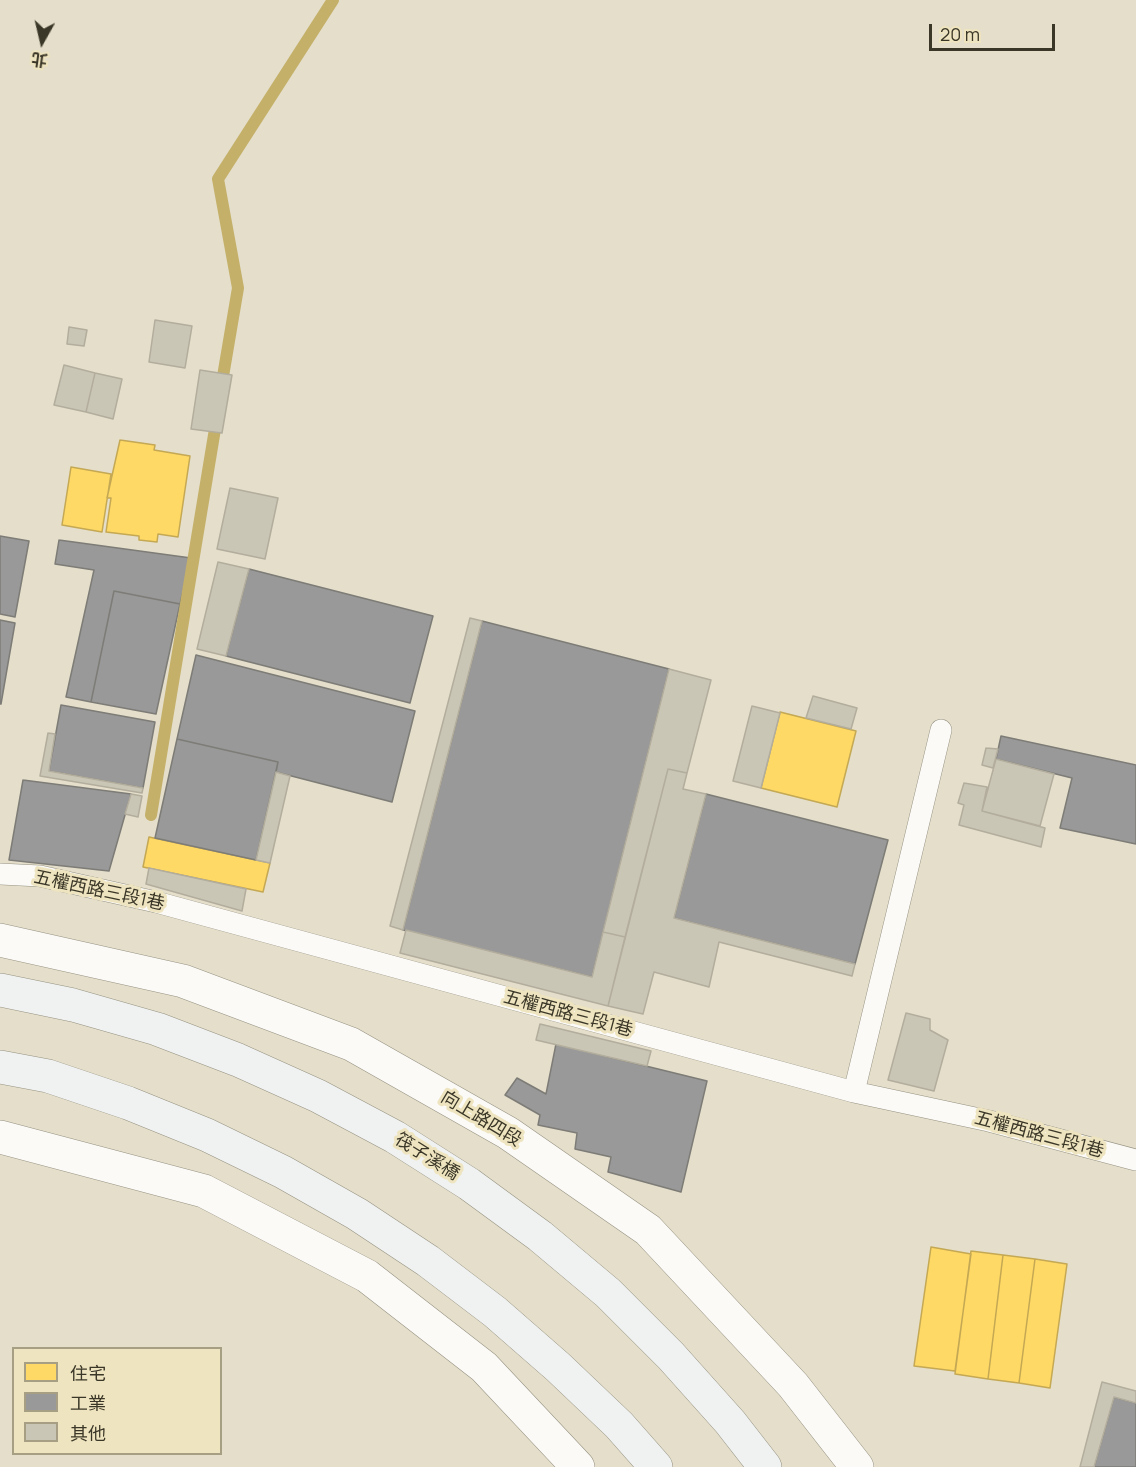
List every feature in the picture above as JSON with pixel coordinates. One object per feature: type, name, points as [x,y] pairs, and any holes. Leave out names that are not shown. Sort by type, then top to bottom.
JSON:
[{"type":"main road","name":"筏子溪橋","points":[[0,990],[73,1005],[157,1029],[238,1060],[318,1096],[395,1137],[469,1184],[523,1223],[608,1293],[671,1356],[730,1422],[765,1467]]},
{"type":"main road","points":[[0,1067],[48,1076],[128,1103],[177,1123],[283,1172],[357,1214],[428,1261],[495,1312],[558,1366],[619,1425],[656,1467]]},
{"type":"street","name":"向上路四段","points":[[0,940],[183,981],[204,988],[351,1044],[508,1133],[648,1230],[793,1385],[857,1467]]},
{"type":"street","points":[[0,1137],[204,1191],[367,1276],[484,1367],[578,1467]]},
{"type":"lane","points":[[854,1092],[941,730]]},
{"type":"lane","name":"五權西路三段1巷","points":[[0,874],[40,876],[156,902],[854,1092],[989,1121],[1136,1160]]},
{"type":"building: 住宅","points":[[120,440],[155,445],[154,450],[190,456],[178,537],[158,534],[157,542],[139,540],[139,536],[106,532],[111,498],[107,498]]},
{"type":"building: 住宅","points":[[71,467],[111,474],[102,532],[62,525]]},
{"type":"building: 住宅","points":[[780,712],[856,731],[837,807],[761,788]]},
{"type":"building: 住宅","points":[[149,837],[270,863],[263,892],[143,867]]},
{"type":"building: 住宅","points":[[931,1247],[971,1254],[955,1371],[914,1366]]},
{"type":"building: 住宅","points":[[971,1251],[1003,1255],[988,1379],[955,1374]]},
{"type":"building: 住宅","points":[[1003,1255],[1035,1259],[1019,1383],[988,1379]]},
{"type":"building: 住宅","points":[[1035,1259],[1067,1264],[1050,1388],[1019,1383]]},
{"type":"building: 工業","points":[[0,536],[29,541],[15,617],[0,614]]},
{"type":"building: 工業","points":[[59,540],[191,558],[180,604],[114,591],[91,702],[66,697],[94,570],[55,564]]},
{"type":"building: 工業","points":[[249,569],[433,616],[410,703],[226,656]]},
{"type":"building: 工業","points":[[114,591],[180,604],[156,714],[91,702]]},
{"type":"building: 工業","points":[[0,620],[15,623],[1,704],[0,704]]},
{"type":"building: 工業","points":[[482,621],[669,669],[592,977],[403,930]]},
{"type":"building: 工業","points":[[196,655],[415,711],[392,802],[276,772],[278,762],[177,739]]},
{"type":"building: 工業","points":[[61,705],[155,722],[143,788],[49,771]]},
{"type":"building: 工業","points":[[1001,736],[1136,765],[1136,844],[1060,828],[1072,778],[996,759]]},
{"type":"building: 工業","points":[[177,739],[278,762],[256,860],[155,838]]},
{"type":"building: 工業","points":[[23,780],[131,794],[109,871],[9,860]]},
{"type":"building: 工業","points":[[706,794],[888,840],[855,964],[674,918]]},
{"type":"building: 工業","points":[[556,1044],[707,1081],[681,1192],[608,1172],[611,1157],[575,1149],[577,1133],[538,1125],[540,1115],[505,1095],[517,1078],[546,1094]]},
{"type":"building: 工業","points":[[1114,1397],[1136,1403],[1136,1467],[1094,1467]]},
{"type":"building: 其他","points":[[155,320],[192,326],[185,368],[149,362]]},
{"type":"building: 其他","points":[[69,327],[87,330],[84,346],[67,344]]},
{"type":"building: 其他","points":[[64,365],[95,373],[86,412],[54,405]]},
{"type":"building: 其他","points":[[200,370],[232,375],[222,433],[191,429]]},
{"type":"building: 其他","points":[[95,373],[122,379],[113,419],[86,412]]},
{"type":"building: 其他","points":[[230,488],[278,498],[265,559],[217,549]]},
{"type":"building: 其他","points":[[218,562],[249,569],[226,656],[197,649]]},
{"type":"building: 其他","points":[[470,618],[482,621],[403,930],[390,926]]},
{"type":"building: 其他","points":[[669,669],[711,680],[687,773],[668,769],[625,937],[603,932]]},
{"type":"building: 其他","points":[[813,696],[857,708],[851,729],[806,718]]},
{"type":"building: 其他","points":[[752,706],[780,713],[761,788],[733,781]]},
{"type":"building: 其他","points":[[48,733],[55,734],[49,771],[143,788],[142,793],[40,776]]},
{"type":"building: 其他","points":[[986,748],[998,749],[993,768],[982,765]]},
{"type":"building: 其他","points":[[996,759],[1054,774],[1040,826],[982,811]]},
{"type":"building: 其他","points":[[668,769],[687,773],[683,789],[706,794],[674,918],[855,964],[852,976],[719,942],[709,987],[654,972],[643,1014],[608,1006]]},
{"type":"building: 其他","points":[[276,772],[290,776],[270,863],[256,860]]},
{"type":"building: 其他","points":[[964,783],[987,787],[982,811],[1045,828],[1041,847],[959,825],[964,805],[958,803]]},
{"type":"building: 其他","points":[[131,794],[142,796],[138,817],[125,814]]},
{"type":"building: 其他","points":[[149,868],[246,889],[242,911],[146,884]]},
{"type":"building: 其他","points":[[406,930],[592,977],[603,932],[625,937],[608,1006],[400,953]]},
{"type":"building: 其他","points":[[906,1013],[930,1019],[930,1030],[948,1040],[934,1091],[888,1080]]},
{"type":"building: 其他","points":[[540,1024],[651,1051],[647,1066],[536,1040]]},
{"type":"building: 其他","points":[[1102,1382],[1136,1391],[1136,1403],[1114,1397],[1094,1467],[1080,1467]]},
{"type":"waterway","points":[[221,388],[238,288],[218,179],[333,0]]},
{"type":"waterway","points":[[151,815],[217,417]]}]
